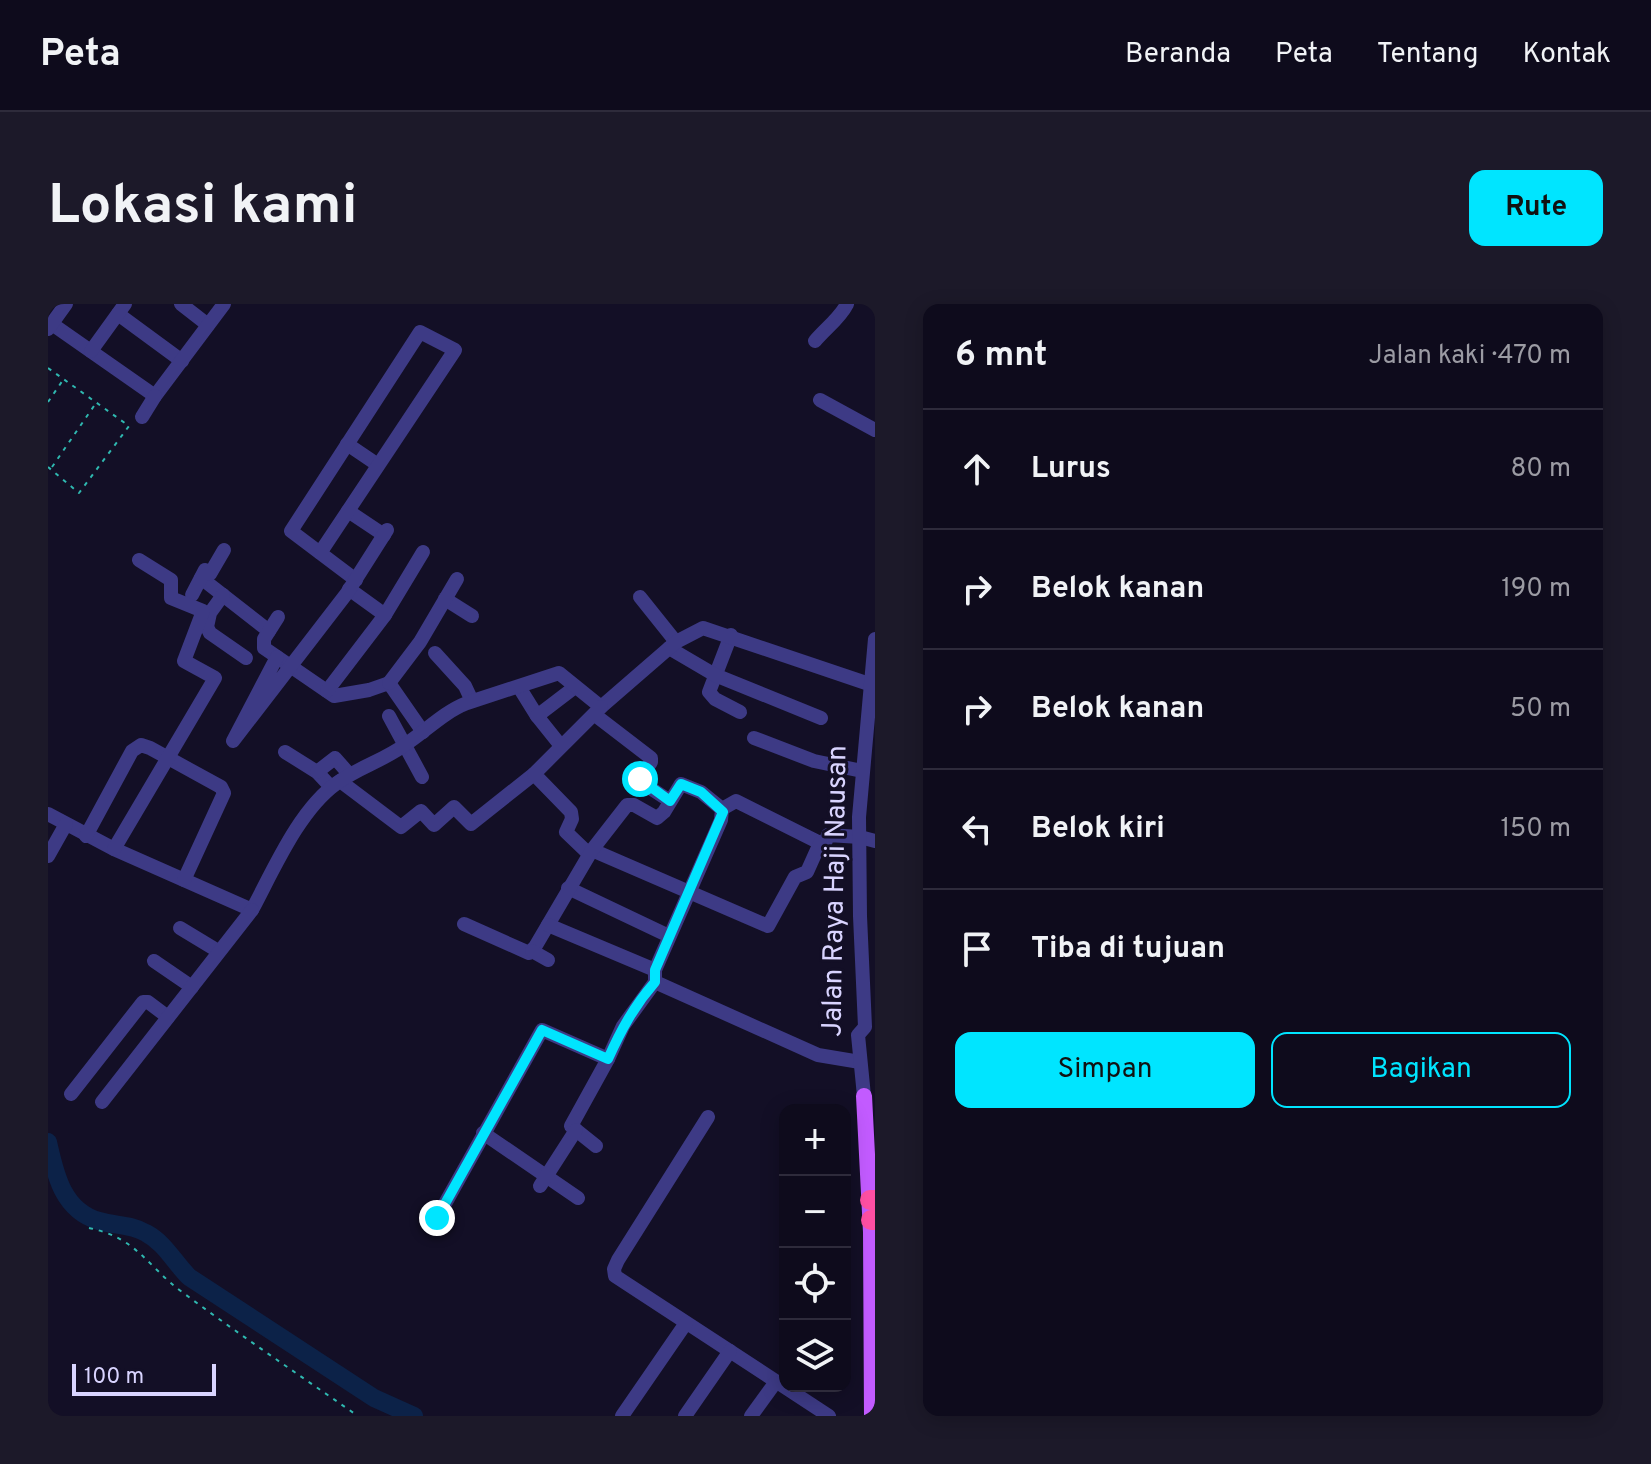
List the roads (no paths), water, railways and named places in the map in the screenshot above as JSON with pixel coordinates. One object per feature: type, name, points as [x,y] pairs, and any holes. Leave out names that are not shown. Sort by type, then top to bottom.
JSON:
[{"type":"main road","name":"Jalan Raya Haji Nausan","points":[[864,1096],[875,1166]]},
{"type":"main road","name":"Jalan Raya Haji Nausan","points":[[864,1096],[873,1210],[872,1416]]},
{"type":"main road","name":"Jalan Raya Haji Nausan","points":[[871,1297],[875,1253]]},
{"type":"street","points":[[66,304],[50,326],[155,396]]},
{"type":"street","points":[[181,304],[208,325]]},
{"type":"street","points":[[142,417],[224,304]]},
{"type":"street","points":[[815,341],[832,320],[842,315],[847,304]]},
{"type":"street","points":[[91,351],[122,309],[182,361]]},
{"type":"street","points":[[320,553],[455,350],[420,332],[291,531],[320,553],[385,615]]},
{"type":"street","points":[[820,400],[875,430]]},
{"type":"street","points":[[347,444],[378,465]]},
{"type":"street","points":[[283,662],[233,741],[283,662],[352,584],[385,533],[348,511]]},
{"type":"street","points":[[192,595],[224,550]]},
{"type":"street","points":[[327,691],[385,615],[423,552]]},
{"type":"street","points":[[114,849],[215,678],[184,661],[186,648],[203,611],[171,598],[172,581],[139,560]]},
{"type":"street","points":[[206,578],[269,631]]},
{"type":"street","points":[[278,617],[263,645],[283,662],[334,696],[369,690],[389,683],[420,642],[457,579]]},
{"type":"street","points":[[223,595],[210,613],[207,627],[210,633],[246,658]]},
{"type":"street","points":[[640,597],[672,645],[715,675],[821,718]]},
{"type":"street","points":[[445,599],[472,616]]},
{"type":"street","points":[[285,752],[317,772],[340,781],[401,827],[421,811],[434,825],[454,807],[471,824],[534,774],[672,645],[703,628],[869,684]]},
{"type":"street","points":[[731,635],[709,693],[740,712]]},
{"type":"street","name":"Jalan Raya Haji Nausan","points":[[864,1096],[858,1061],[858,1035],[870,1023],[870,987],[859,871],[862,771],[875,639]]},
{"type":"street","points":[[435,653],[465,686],[472,701]]},
{"type":"street","points":[[102,1102],[252,910],[290,840],[340,781],[404,747],[452,709],[555,673],[564,675],[598,711],[651,758],[640,777],[641,782],[670,801]]},
{"type":"street","points":[[389,683],[423,732]]},
{"type":"street","points":[[519,687],[561,746]]},
{"type":"street","points":[[537,716],[575,687]]},
{"type":"street","points":[[389,716],[422,777]]},
{"type":"street","points":[[754,738],[814,761],[862,771]]},
{"type":"street","points":[[86,836],[135,748],[145,746],[221,787],[224,793],[184,880]]},
{"type":"street","points":[[317,772],[335,758],[340,760],[340,781]]},
{"type":"street","points":[[534,774],[571,812],[567,836],[590,852],[768,926],[795,877],[807,872],[820,843]]},
{"type":"street","points":[[464,924],[526,953],[532,951],[590,852],[627,805],[634,805],[657,818],[681,784],[701,792],[722,809]]},
{"type":"street","points":[[722,809],[736,801],[820,843],[825,843],[828,835],[875,841]]},
{"type":"street","points":[[596,1146],[571,1126],[623,1026],[655,976],[669,936],[721,820],[722,809]]},
{"type":"street","points":[[48,814],[86,836],[252,910]]},
{"type":"street","points":[[48,856],[66,824]]},
{"type":"street","points":[[859,871],[875,871]]},
{"type":"street","points":[[568,888],[669,936]]},
{"type":"street","points":[[548,925],[818,1055],[858,1061]]},
{"type":"street","points":[[180,928],[218,951]]},
{"type":"street","points":[[532,951],[548,960]]},
{"type":"street","points":[[154,961],[192,987]]},
{"type":"street","points":[[71,1094],[143,1002],[148,1002],[168,1017]]},
{"type":"street","points":[[437,1218],[542,1030],[608,1059]]},
{"type":"street","points":[[708,1117],[618,1260],[614,1272],[617,1278],[829,1416]]},
{"type":"street","points":[[543,1181],[576,1130]]},
{"type":"street","points":[[483,1133],[543,1181],[578,1198]]},
{"type":"street","points":[[622,1416],[686,1323]]},
{"type":"street","points":[[685,1416],[730,1351]]},
{"type":"street","points":[[751,1416],[775,1383]]},
{"type":"waterway","points":[[48,1142],[62,1189],[86,1216],[140,1230],[153,1237],[189,1277],[374,1398],[414,1416]]}]
